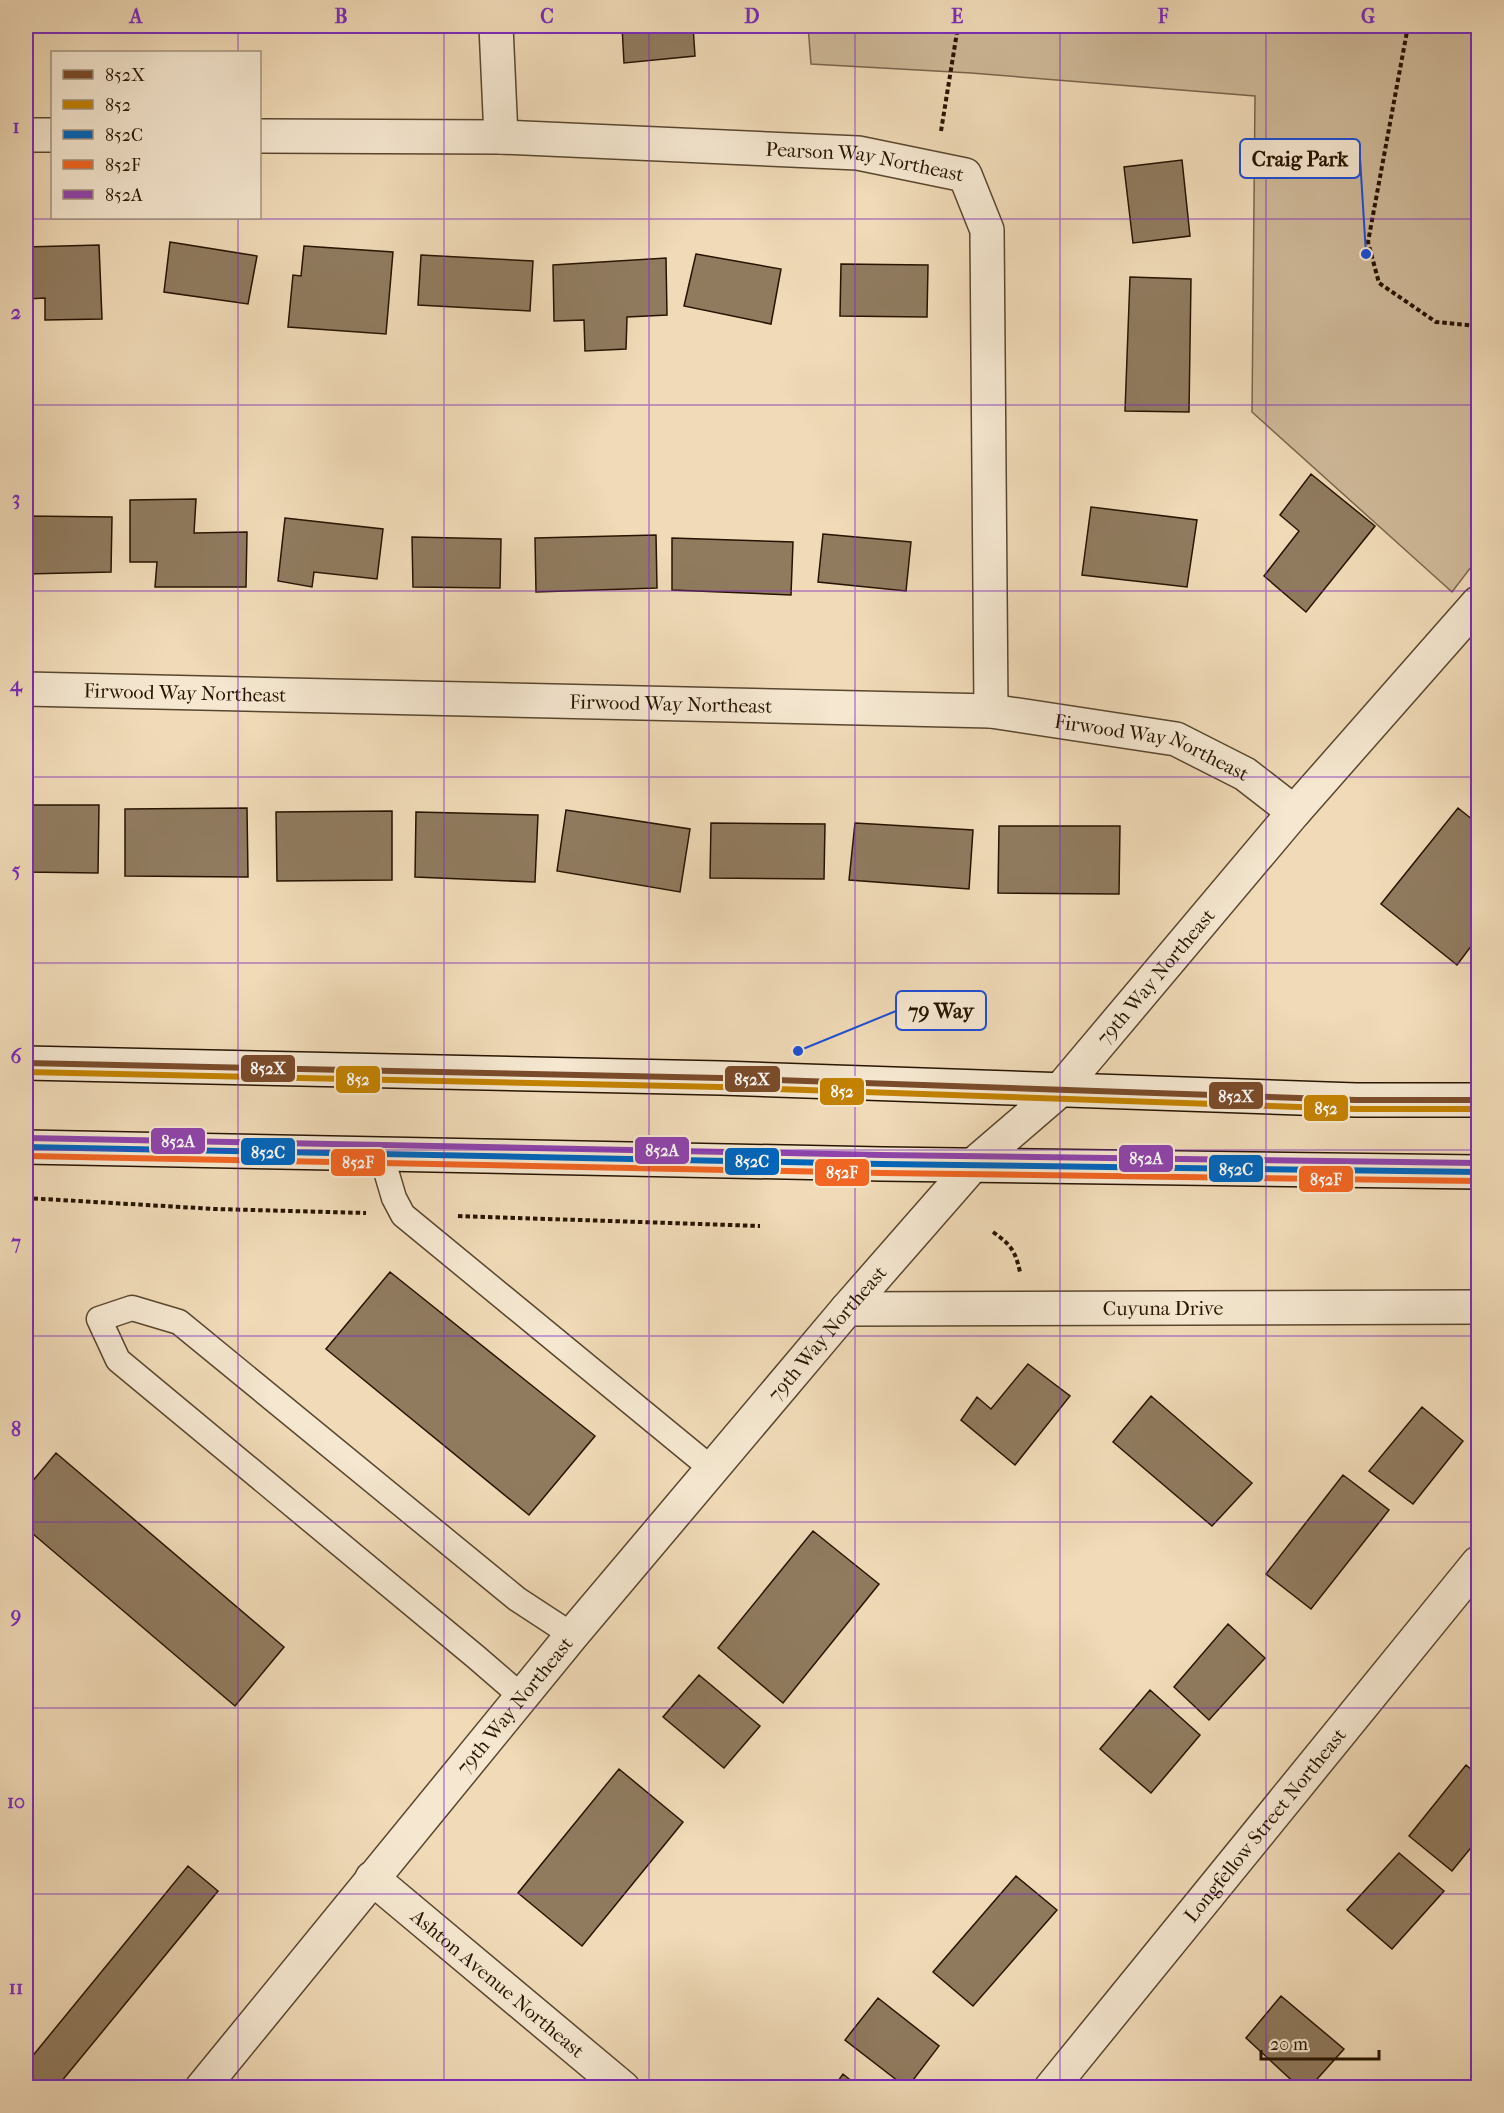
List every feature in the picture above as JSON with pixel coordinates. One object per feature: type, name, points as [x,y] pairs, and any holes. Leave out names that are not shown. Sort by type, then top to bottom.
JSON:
[{"type":"street","points":[[496,26],[501,137]]},
{"type":"street","points":[[26,135],[51,135]]},
{"type":"street","name":"Pearson Way Northeast","points":[[261,136],[501,137],[858,153],[965,175],[987,230],[991,711]]},
{"type":"street","name":"79th Way Northeast","points":[[202,2088],[521,1696],[847,1309],[974,1165],[1060,1090],[1294,812],[1479,603]]},
{"type":"street","name":"Firwood Way Northeast","points":[[26,689],[991,711],[1176,739],[1245,774],[1294,812]]},
{"type":"street","points":[[26,1063],[721,1078],[1356,1100],[1479,1100]]},
{"type":"street","points":[[26,1147],[1479,1172]]},
{"type":"street","name":"Cuyuna Drive","points":[[847,1309],[1479,1307]]},
{"type":"street","name":"Longfellow Street Northeast","points":[[1051,2088],[1479,1563]]},
{"type":"street","name":"Ashton Avenue Northeast","points":[[372,1878],[623,2088]]},
{"type":"lane","points":[[381,1154],[394,1198],[403,1215],[712,1469]]},
{"type":"lane","points":[[521,1696],[118,1360],[99,1319],[132,1308],[179,1322],[518,1599],[572,1635]]},
{"type":"path","points":[[935,169],[958,26]]},
{"type":"path","points":[[1408,26],[1368,242],[1379,284],[1436,322],[1479,326]]},
{"type":"shaded area","points":[[808,26],[1478,26],[1478,558],[1452,592],[1252,412],[1255,96],[971,73],[811,64]]},
{"type":"building","points":[[622,26],[693,26],[695,56],[624,63]]},
{"type":"building","points":[[1182,160],[1190,236],[1133,243],[1124,167]]},
{"type":"building","points":[[170,242],[257,256],[248,304],[164,292]]},
{"type":"building","points":[[99,245],[102,319],[45,320],[45,298],[26,299],[26,247]]},
{"type":"building","points":[[304,246],[393,252],[386,334],[288,327],[293,275],[301,276]]},
{"type":"building","points":[[696,254],[781,269],[771,324],[684,306]]},
{"type":"building","points":[[421,255],[533,261],[530,311],[418,305]]},
{"type":"building","points":[[666,258],[667,315],[627,317],[626,349],[585,351],[584,320],[554,321],[553,265]]},
{"type":"building","points":[[841,264],[928,265],[927,317],[840,316]]},
{"type":"building","points":[[1130,277],[1191,279],[1189,412],[1125,411]]},
{"type":"building","points":[[1311,474],[1375,526],[1306,612],[1264,576],[1299,531],[1280,515]]},
{"type":"building","points":[[196,499],[194,533],[247,532],[246,587],[155,587],[157,562],[130,562],[130,500]]},
{"type":"building","points":[[1091,507],[1197,520],[1187,587],[1082,575]]},
{"type":"building","points":[[26,516],[112,517],[111,572],[26,574]]},
{"type":"building","points":[[285,518],[383,529],[377,579],[314,572],[312,587],[278,581]]},
{"type":"building","points":[[823,534],[911,542],[906,591],[818,582]]},
{"type":"building","points":[[656,535],[657,588],[536,592],[535,538]]},
{"type":"building","points":[[412,537],[501,539],[500,588],[413,587]]},
{"type":"building","points":[[672,538],[793,542],[791,595],[672,590]]},
{"type":"building","points":[[26,805],[99,805],[98,873],[26,872]]},
{"type":"building","points":[[247,808],[248,877],[125,876],[125,809]]},
{"type":"building","points":[[1458,808],[1478,824],[1478,937],[1457,965],[1381,904]]},
{"type":"building","points":[[566,810],[690,829],[680,892],[557,871]]},
{"type":"building","points":[[392,811],[392,880],[277,881],[276,812]]},
{"type":"building","points":[[416,812],[538,815],[535,882],[415,877]]},
{"type":"building","points":[[711,823],[825,824],[824,879],[710,878]]},
{"type":"building","points":[[855,823],[973,830],[969,889],[849,880]]},
{"type":"building","points":[[999,826],[1120,826],[1119,894],[998,893]]},
{"type":"building","points":[[390,1272],[595,1436],[529,1515],[326,1349]]},
{"type":"building","points":[[1028,1364],[1070,1396],[1015,1465],[961,1420],[977,1397],[991,1409]]},
{"type":"building","points":[[1151,1396],[1252,1483],[1212,1526],[1113,1442]]},
{"type":"building","points":[[1422,1407],[1463,1441],[1413,1504],[1369,1471]]},
{"type":"building","points":[[56,1453],[284,1647],[235,1706],[26,1528],[26,1489]]},
{"type":"building","points":[[1343,1475],[1389,1510],[1311,1609],[1266,1574]]},
{"type":"building","points":[[813,1531],[879,1584],[783,1703],[718,1648]]},
{"type":"building","points":[[1228,1624],[1265,1658],[1209,1720],[1174,1687]]},
{"type":"building","points":[[699,1675],[760,1726],[724,1768],[663,1717]]},
{"type":"building","points":[[1150,1690],[1200,1735],[1151,1793],[1100,1749]]},
{"type":"building","points":[[1466,1765],[1478,1775],[1478,1839],[1452,1871],[1409,1836]]},
{"type":"building","points":[[619,1769],[683,1822],[582,1946],[518,1893]]},
{"type":"building","points":[[1399,1853],[1444,1891],[1392,1949],[1347,1910]]},
{"type":"building","points":[[188,1866],[218,1891],[56,2088],[26,2088],[26,2064]]},
{"type":"building","points":[[1016,1876],[1057,1910],[973,2006],[933,1972]]},
{"type":"building","points":[[1281,1996],[1344,2049],[1309,2088],[1300,2088],[1246,2038]]},
{"type":"building","points":[[878,1998],[939,2046],[907,2088],[845,2040]]},
{"type":"building","points":[[843,2074],[860,2088],[833,2088]]},
{"type":"transit line","name":"852X","points":[[26,1063],[721,1078],[1356,1100],[1478,1100]]},
{"type":"transit line","name":"852","points":[[26,1072],[721,1087],[1356,1109],[1478,1109]]},
{"type":"transit line","name":"852A","points":[[26,1138],[882,1155],[1478,1163]]},
{"type":"transit line","name":"852C","points":[[26,1147],[882,1164],[1478,1172]]},
{"type":"transit line","name":"852F","points":[[26,1156],[882,1173],[1478,1181]]},
{"type":"place","name":"Craig Park","points":[[1366,254]]},
{"type":"place","name":"79 Way","points":[[798,1051]]}]
